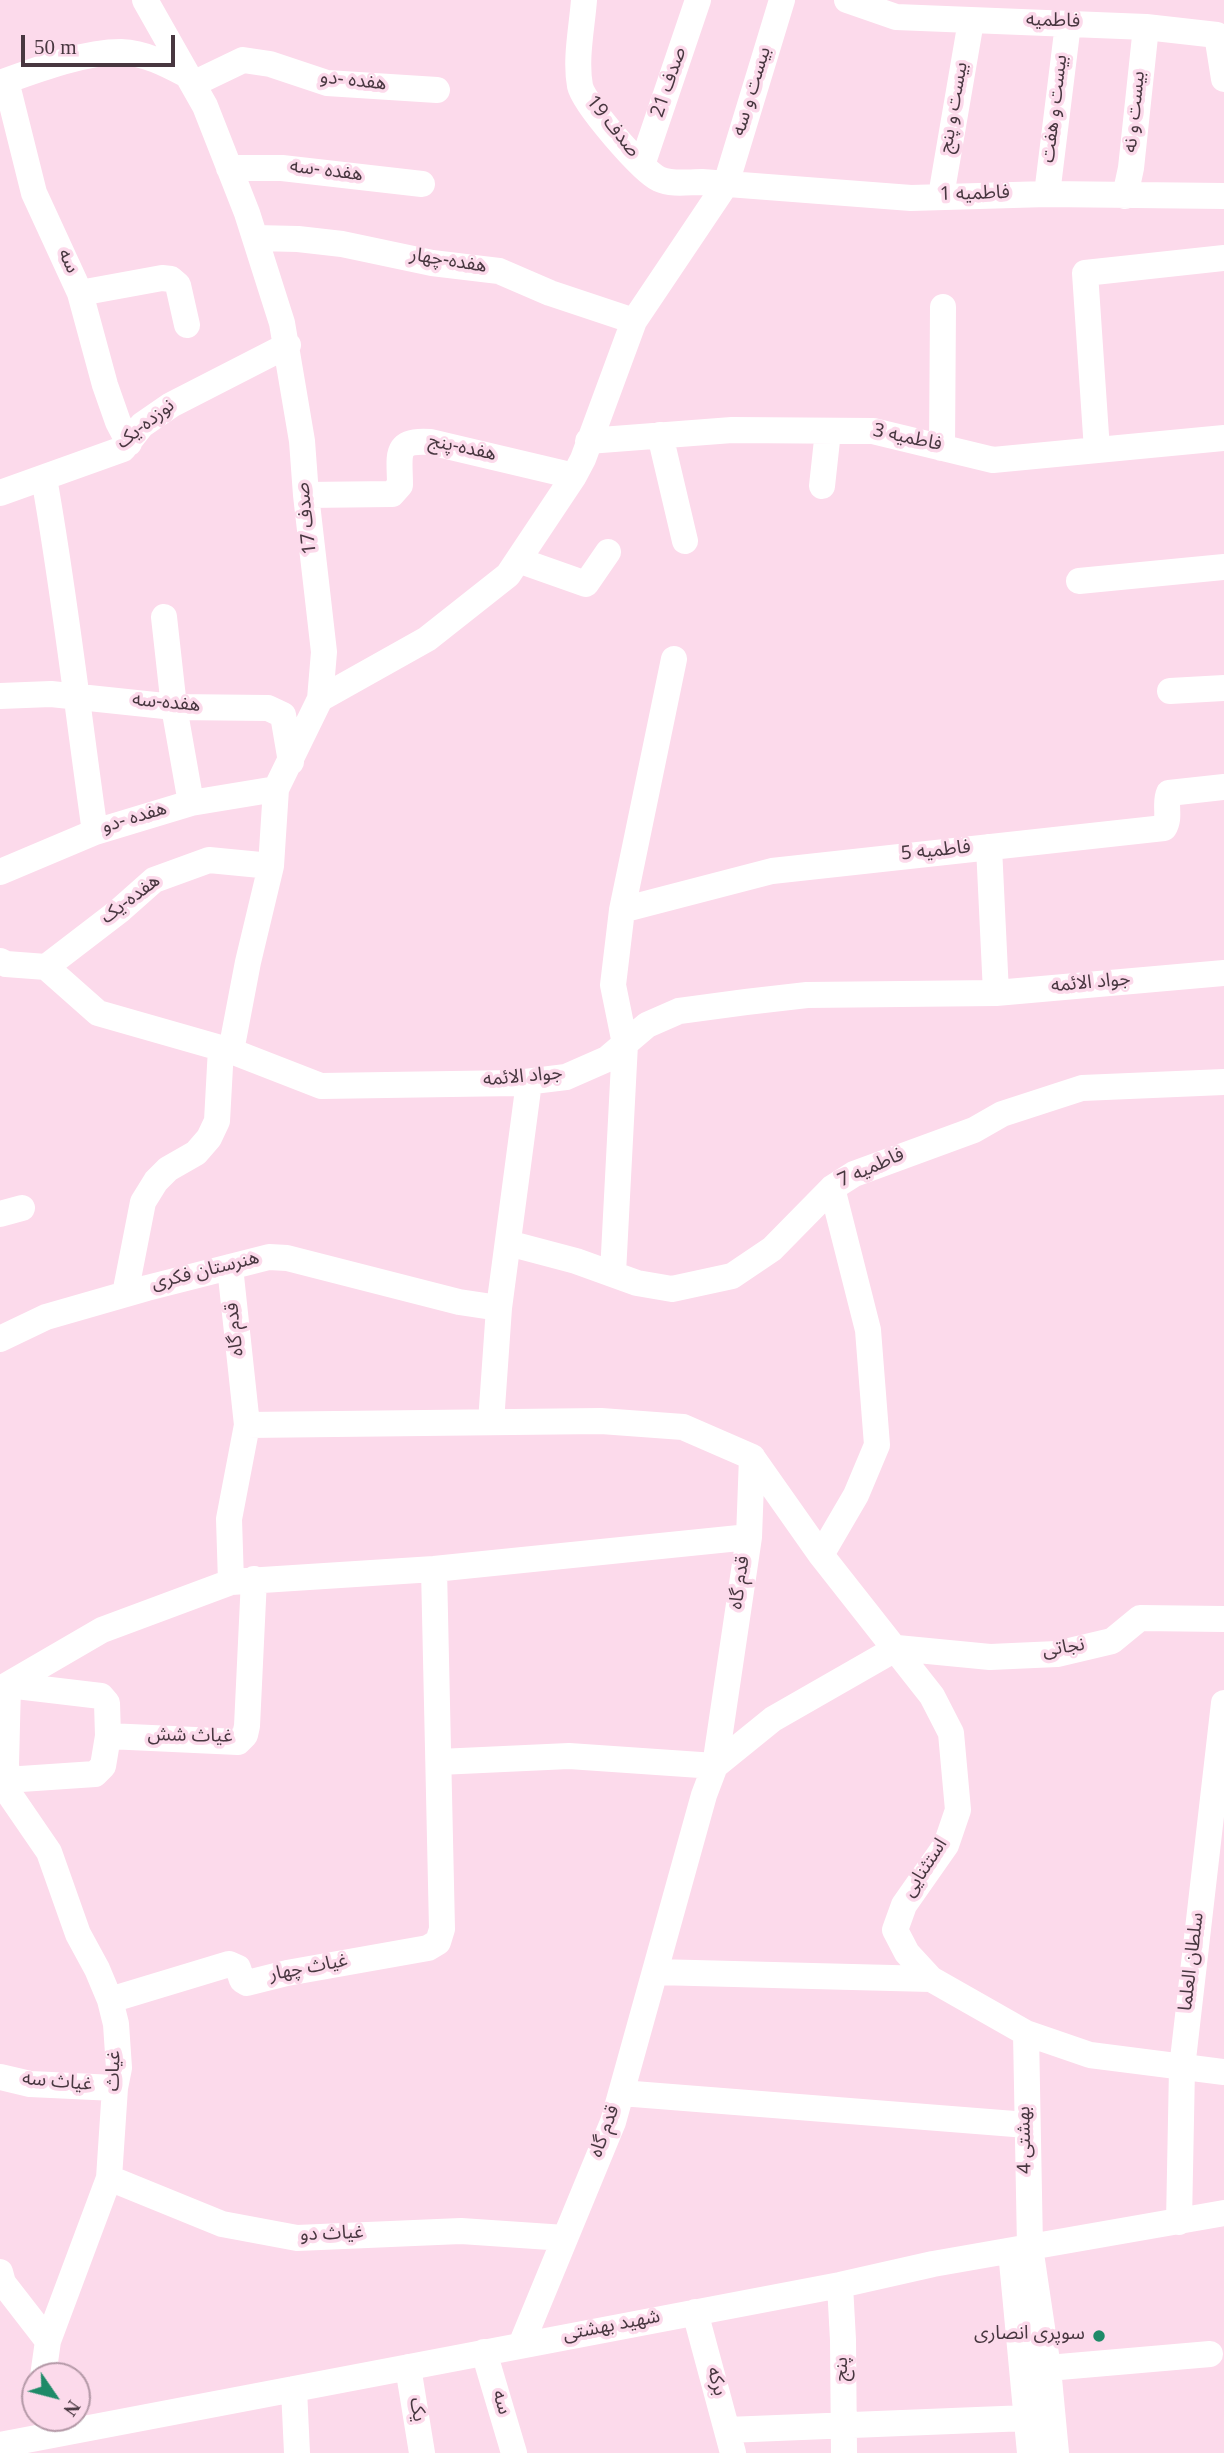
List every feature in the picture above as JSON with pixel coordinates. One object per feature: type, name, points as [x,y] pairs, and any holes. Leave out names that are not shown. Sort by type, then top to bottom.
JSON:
[{"type":"street","name":"صدف 17","points":[[125,1294],[143,1202],[156,1181],[168,1169],[196,1153],[209,1138],[217,1121],[226,1049],[271,866],[276,789],[320,699],[324,652],[302,441],[288,345],[255,238],[205,106],[145,0]]},
{"type":"street","name":"صدف 19","points":[[584,0],[579,72],[581,89],[625,149],[653,176],[672,183],[726,184]]},
{"type":"street","name":"صدف 21","points":[[642,165],[698,0]]},
{"type":"street","name":"بیست و سه","points":[[320,699],[427,639],[508,575],[574,476],[583,460],[634,321],[726,184],[782,0]]},
{"type":"street","name":"فاطمیه","points":[[847,0],[896,17],[971,21],[1038,11],[1068,24],[1221,34],[1224,79]]},
{"type":"street","name":"بیست و پنج","points":[[941,196],[971,21]]},
{"type":"street","name":"بیست و هفت","points":[[1047,194],[1068,24]]},
{"type":"street","name":"بیست و نه","points":[[1125,196],[1146,27]]},
{"type":"street","points":[[3,82],[87,56],[122,52],[155,59],[190,79]]},
{"type":"street","name":"هفده -دو","points":[[190,79],[243,60],[270,64],[327,83],[437,90]]},
{"type":"street","name":"سه","points":[[3,82],[34,193],[80,293],[105,385],[118,422],[129,443]]},
{"type":"street","name":"هفده -سه","points":[[229,168],[282,168],[422,184]]},
{"type":"street","name":"فاطمیه 1","points":[[726,184],[911,198],[1047,194],[1224,196]]},
{"type":"street","name":"هفده-چهار","points":[[255,238],[342,244],[432,263],[499,271],[550,293],[634,321]]},
{"type":"street","points":[[1097,450],[1085,273],[1224,258]]},
{"type":"street","points":[[80,293],[171,279],[178,285],[187,325]]},
{"type":"street","points":[[942,448],[943,307]]},
{"type":"street","name":"نوزده-یک","points":[[0,494],[123,449],[142,425],[171,405],[288,345]]},
{"type":"street","name":"فاطمیه 3","points":[[588,441],[732,430],[873,431],[993,460],[1224,438]]},
{"type":"street","points":[[822,486],[828,431]]},
{"type":"street","points":[[660,435],[685,541]]},
{"type":"street","name":"هفده-پنج","points":[[306,495],[392,494],[400,485],[400,454],[404,446],[413,441],[430,442],[574,476]]},
{"type":"street","points":[[44,478],[62,580],[95,832]]},
{"type":"street","points":[[518,560],[586,584],[607,552]]},
{"type":"street","points":[[1079,581],[1224,567]]},
{"type":"street","points":[[163,617],[174,707],[191,803]]},
{"type":"street","points":[[613,1273],[625,1044],[613,985],[622,910],[674,659]]},
{"type":"street","points":[[1170,691],[1224,688]]},
{"type":"street","name":"هفده-سه","points":[[0,696],[51,694],[174,707],[276,710],[283,715],[290,762]]},
{"type":"street","name":"فاطمیه 5","points":[[622,910],[772,871],[1164,828],[1167,823],[1169,793],[1224,788]]},
{"type":"street","name":"هفده -دو","points":[[0,872],[95,832],[191,803],[276,789]]},
{"type":"street","points":[[989,847],[996,993]]},
{"type":"street","name":"هفده-یک","points":[[46,967],[119,911],[154,880],[209,860],[271,866]]},
{"type":"street","points":[[0,961],[6,964],[46,967]]},
{"type":"street","name":"جواد الائمه","points":[[46,967],[98,1013],[226,1049],[321,1086],[529,1082],[566,1077],[607,1059],[648,1026],[679,1011],[807,995],[996,993],[1224,973]]},
{"type":"street","points":[[491,1422],[499,1308],[529,1082]]},
{"type":"street","name":"فاطمیه 7","points":[[508,1243],[613,1273],[638,1283],[673,1289],[732,1276],[772,1248],[832,1188],[855,1174],[974,1130],[1002,1114],[1082,1088],[1224,1082]]},
{"type":"street","points":[[821,1555],[856,1494],[877,1445],[868,1330],[832,1188]]},
{"type":"street","name":"هنرستان فکری","points":[[0,1339],[46,1317],[270,1257],[287,1258],[459,1302],[499,1308]]},
{"type":"street","name":"قدم گاه","points":[[230,1268],[247,1425],[229,1519],[243,1581]]},
{"type":"street","points":[[247,1425],[601,1421],[683,1427],[752,1458]]},
{"type":"street","name":"استثنایی","points":[[752,1458],[821,1555],[897,1648],[932,1696],[951,1733],[958,1810],[946,1845],[904,1905],[895,1930],[907,1953],[931,1979],[1026,2033],[1090,2055],[1224,2072]]},
{"type":"street","name":"قدم گاه","points":[[521,2345],[613,2122],[704,1795],[715,1766],[749,1537],[752,1458]]},
{"type":"street","points":[[4,1687],[102,1630],[243,1581],[434,1569],[749,1537]]},
{"type":"street","points":[[434,1569],[439,1762],[569,1756],[715,1766],[773,1719],[897,1648]]},
{"type":"street","name":"غیاث شش","points":[[108,1736],[238,1742],[245,1735],[243,1581]]},
{"type":"street","name":"نجاتی","points":[[897,1648],[990,1657],[1057,1654],[1112,1641],[1140,1618],[1224,1619]]},
{"type":"street","points":[[4,1687],[101,1696],[107,1703],[108,1736],[103,1766],[95,1774],[6,1780],[4,1687]]},
{"type":"street","name":"سلطان العلما","points":[[1179,2222],[1182,2068],[1216,1850],[1223,1717]]},
{"type":"street","name":"غیاث چهار","points":[[110,2000],[229,1964],[238,1968],[242,1980],[247,1983],[287,1973],[428,1948],[438,1942],[442,1929],[439,1762]]},
{"type":"street","name":"غیاث","points":[[6,1780],[10,1795],[49,1853],[78,1934],[110,2000],[116,2024],[119,2068],[115,2088],[109,2178],[48,2342],[45,2362]]},
{"type":"street","points":[[655,1972],[931,1979]]},
{"type":"street","name":"بهشتی 4","points":[[1021,2249],[1027,2125],[1026,2033]]},
{"type":"street","name":"غیاث سه","points":[[0,2077],[30,2084],[115,2088]]},
{"type":"street","points":[[621,2093],[1027,2125]]},
{"type":"street","name":"غیاث دو","points":[[109,2178],[222,2224],[297,2238],[461,2231],[565,2238]]},
{"type":"street","name":"شهید بهشتی","points":[[54,2432],[93,2441],[294,2389],[840,2285],[933,2264],[1224,2213]]},
{"type":"street","points":[[1021,2249],[1048,2368],[1056,2453]]},
{"type":"street","points":[[1021,2249],[1030,2453]]},
{"type":"street","points":[[1,2280],[48,2342]]},
{"type":"street","name":"پنج","points":[[840,2285],[844,2340],[844,2453]]},
{"type":"street","name":"برکه","points":[[695,2312],[730,2442]]},
{"type":"street","name":"سه","points":[[484,2352],[514,2453]]},
{"type":"street","points":[[1048,2368],[1210,2354]]},
{"type":"street","name":"یک","points":[[408,2367],[422,2453]]},
{"type":"street","points":[[294,2389],[296,2453]]},
{"type":"street","points":[[730,2442],[844,2425],[1027,2418]]},
{"type":"street","name":"شهید بهشتی","points":[[0,2445],[28,2432]]},
{"type":"place","name":"سوپری انصاری","points":[[1099,2336]]}]
